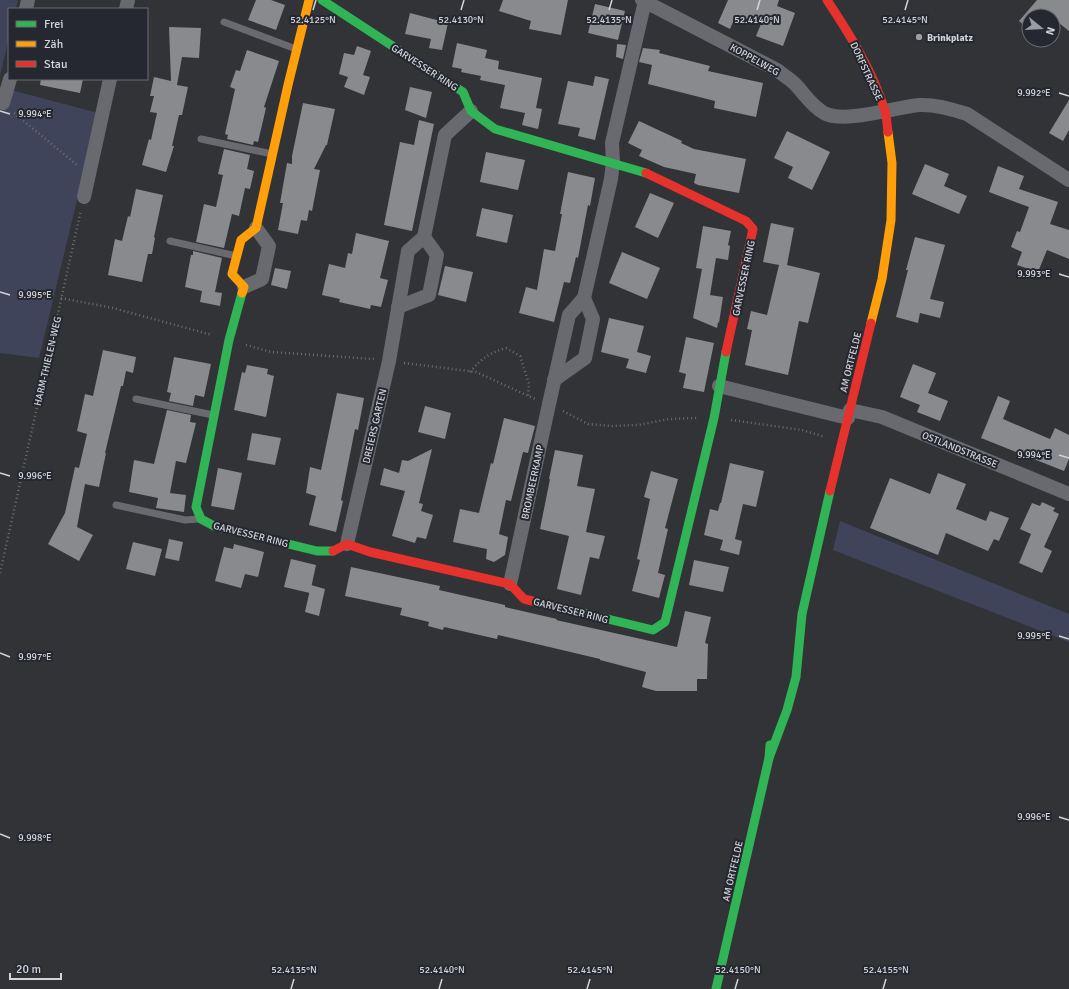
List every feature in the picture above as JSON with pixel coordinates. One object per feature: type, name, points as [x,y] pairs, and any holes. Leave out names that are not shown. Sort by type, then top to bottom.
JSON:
[{"type":"street","points":[[256,228],[269,246],[262,279],[244,287],[232,274],[236,256],[241,240],[256,228],[274,154],[296,50],[310,0]]},
{"type":"street","name":"GARVESSER RING","points":[[322,0],[463,92],[471,111],[495,129],[613,162],[650,174],[746,220],[753,229],[719,386],[714,418],[665,622],[653,630],[524,599],[510,584]]},
{"type":"street","name":"DORFSTRASSE","points":[[827,0],[851,36],[868,69],[886,112],[919,105],[949,108],[967,114],[1069,180]]},
{"type":"street","points":[[613,162],[612,143],[643,1]]},
{"type":"street","name":"KOPPELWEG","points":[[643,1],[777,70],[795,85],[814,105],[826,114],[841,117],[886,112]]},
{"type":"street","points":[[3,103],[10,80]]},
{"type":"street","points":[[84,197],[110,80]]},
{"type":"street","points":[[398,307],[429,295],[437,255],[424,237],[445,135],[471,111]]},
{"type":"street","name":"AM ORTFELDE","points":[[716,989],[769,758],[787,710],[796,678],[802,614],[840,448],[882,279],[891,220],[892,163],[886,112]]},
{"type":"street","name":"BROMBEERKAMP","points":[[510,584],[548,404],[569,315],[584,298],[611,179],[613,162]]},
{"type":"street","name":"DREIERS GARTEN","points":[[347,544],[389,361],[408,251],[424,237]]},
{"type":"street","name":"GARVESSER RING","points":[[244,287],[229,340],[196,507],[201,518],[214,526],[317,551],[333,551],[347,544]]},
{"type":"street","points":[[554,380],[585,358],[593,319],[584,298]]},
{"type":"street","points":[[719,386],[849,414]]},
{"type":"street","name":"OSTLANDSTRASSE","points":[[849,414],[882,417],[1069,494]]},
{"type":"street","points":[[347,544],[370,552],[510,584]]},
{"type":"street","name":"AM ORTFELDE","points":[[790,645],[794,630],[802,614]]},
{"type":"street","name":"AM ORTFELDE","points":[[769,758],[772,724]]},
{"type":"lane","points":[[224,22],[296,50]]},
{"type":"lane","points":[[201,139],[274,154]]},
{"type":"lane","points":[[170,241],[236,256]]},
{"type":"lane","points":[[136,399],[214,415]]},
{"type":"lane","name":"GARVESSER RING","points":[[116,505],[185,520],[201,518]]},
{"type":"path","points":[[3,103],[89,175]]},
{"type":"path","name":"HARM-THIELEN-WEG","points":[[0,573],[84,197]]},
{"type":"path","points":[[61,298],[113,308],[270,352],[389,361],[476,372],[528,397],[548,404],[588,424],[612,426],[638,425],[669,420],[714,418],[802,430],[824,437],[831,446],[840,448]]},
{"type":"path","points":[[470,372],[479,361],[493,352],[506,348],[520,356],[529,384],[528,397]]},
{"type":"shaded area","points":[[0,0],[18,0],[16,8],[8,8],[8,41],[0,76]]},
{"type":"shaded area","points":[[0,87],[98,113],[39,358],[0,353]]},
{"type":"shaded area","points":[[840,521],[1069,614],[1069,642],[833,550]]},
{"type":"building","points":[[256,0],[271,0],[285,5],[276,30],[248,20]]},
{"type":"building","points":[[503,0],[568,0],[561,35],[529,29],[531,21],[499,11]]},
{"type":"building","points":[[728,0],[779,0],[777,6],[795,13],[783,46],[756,36],[761,24],[736,15],[730,29],[718,23]]},
{"type":"building","points":[[1037,0],[1069,0],[1069,31],[1061,25],[1061,8],[1030,8]]},
{"type":"building","points":[[595,4],[625,11],[618,40],[588,33]]},
{"type":"building","points":[[410,13],[448,23],[442,50],[429,48],[431,39],[405,34]]},
{"type":"building","points":[[169,27],[201,28],[199,58],[182,57],[177,85],[188,87],[182,115],[179,115],[172,146],[174,146],[166,172],[142,165],[149,139],[151,140],[157,113],[150,112],[154,96],[150,96],[154,77],[171,81]]},
{"type":"building","points":[[457,43],[487,50],[485,58],[499,61],[498,69],[542,78],[536,108],[542,109],[538,129],[522,125],[525,113],[500,108],[505,85],[480,80],[481,76],[461,72],[462,69],[452,67]]},
{"type":"building","points":[[617,44],[626,45],[623,59],[616,57]]},
{"type":"building","points":[[357,46],[371,51],[363,75],[370,77],[364,95],[344,87],[348,77],[339,74],[344,53],[354,55]]},
{"type":"building","points":[[643,48],[660,50],[659,53],[710,66],[708,71],[763,83],[756,117],[714,108],[715,101],[648,84],[652,65],[639,62]]},
{"type":"building","points":[[247,50],[279,61],[264,107],[266,108],[258,142],[254,141],[253,145],[227,139],[228,135],[225,134],[235,89],[230,87],[236,70],[240,71]]},
{"type":"building","points":[[595,76],[609,79],[595,140],[578,136],[580,128],[558,124],[568,81],[593,86]]},
{"type":"building","points":[[41,80],[83,80],[80,93],[40,85]]},
{"type":"building","points":[[410,87],[432,92],[426,118],[405,110]]},
{"type":"building","points":[[1069,100],[1069,130],[1063,141],[1049,133]]},
{"type":"building","points":[[303,103],[335,109],[327,145],[314,169],[320,170],[312,211],[309,210],[307,221],[301,220],[298,234],[278,230],[283,203],[280,203],[287,163],[292,164],[292,156]]},
{"type":"building","points":[[419,120],[434,124],[412,231],[384,225],[400,142],[414,145]]},
{"type":"building","points":[[639,121],[682,141],[681,143],[694,149],[746,159],[739,193],[698,185],[694,183],[696,174],[664,167],[639,156],[642,150],[628,143]]},
{"type":"building","points":[[787,131],[830,152],[812,190],[788,178],[793,167],[774,158]]},
{"type":"building","points":[[224,149],[250,155],[247,169],[254,171],[250,189],[245,188],[239,216],[232,214],[224,248],[196,242],[204,204],[216,207],[223,175],[218,174]]},
{"type":"building","points":[[486,152],[525,160],[518,190],[480,182]]},
{"type":"building","points":[[925,164],[949,174],[944,186],[967,196],[959,214],[912,194]]},
{"type":"building","points":[[998,166],[1024,176],[1019,189],[1058,202],[1050,224],[1069,230],[1069,259],[1047,250],[1038,272],[1017,265],[1022,252],[1011,247],[1017,231],[1020,232],[1029,207],[989,192]]},
{"type":"building","points":[[568,172],[595,178],[590,206],[588,205],[578,258],[576,257],[570,283],[564,282],[554,322],[519,313],[526,287],[537,290],[544,249],[555,251]]},
{"type":"building","points":[[136,189],[163,195],[152,254],[148,254],[142,282],[108,275],[115,239],[122,241],[128,216],[130,217]]},
{"type":"building","points":[[650,193],[674,203],[658,238],[635,227]]},
{"type":"building","points":[[482,208],[513,215],[507,243],[476,236]]},
{"type":"building","points":[[771,223],[794,228],[787,265],[820,273],[808,323],[799,321],[788,375],[745,365],[752,330],[747,329],[751,311],[767,315],[779,265],[763,262]]},
{"type":"building","points":[[703,226],[731,231],[728,245],[730,246],[728,260],[716,258],[710,295],[723,297],[717,328],[693,318],[702,269],[696,268]]},
{"type":"building","points":[[356,233],[389,241],[380,278],[388,280],[381,307],[371,305],[370,309],[339,302],[340,299],[322,295],[329,264],[345,268],[348,253],[352,254]]},
{"type":"building","points":[[915,237],[945,245],[930,299],[944,302],[940,318],[920,313],[918,323],[896,317]]},
{"type":"building","points":[[193,251],[222,258],[215,292],[222,293],[220,306],[200,302],[202,291],[185,287]]},
{"type":"building","points":[[622,252],[660,268],[647,299],[609,283]]},
{"type":"building","points":[[445,266],[473,272],[466,302],[438,295]]},
{"type":"building","points":[[275,268],[291,271],[287,289],[271,285]]},
{"type":"building","points":[[609,318],[644,326],[637,352],[651,356],[646,373],[626,368],[629,359],[601,352]]},
{"type":"building","points":[[686,337],[714,343],[704,392],[683,388],[686,374],[679,372]]},
{"type":"building","points":[[103,350],[136,357],[133,373],[126,371],[123,386],[121,386],[105,453],[99,487],[85,484],[77,527],[93,535],[79,561],[48,544],[65,513],[75,467],[79,468],[87,434],[77,431],[85,394],[93,396]]},
{"type":"building","points":[[174,357],[211,364],[204,397],[195,395],[193,406],[169,401],[171,393],[167,392]]},
{"type":"building","points":[[913,364],[936,373],[928,393],[948,401],[940,421],[917,412],[920,405],[900,397]]},
{"type":"building","points":[[247,365],[268,369],[267,374],[274,376],[266,417],[234,410],[242,372],[245,373]]},
{"type":"building","points":[[337,393],[364,398],[358,430],[355,429],[341,500],[343,501],[336,532],[309,525],[316,496],[306,493],[310,467],[321,470]]},
{"type":"building","points":[[998,396],[1010,401],[1003,419],[1050,439],[1055,428],[1069,435],[1069,459],[1064,471],[981,438]]},
{"type":"building","points":[[425,406],[451,413],[445,439],[418,432]]},
{"type":"building","points":[[167,410],[191,415],[190,422],[196,423],[186,463],[176,461],[170,493],[186,495],[184,512],[156,508],[158,498],[129,492],[134,460],[154,464]]},
{"type":"building","points":[[504,418],[535,426],[528,453],[523,452],[511,501],[506,500],[499,534],[508,537],[505,555],[494,562],[486,559],[487,549],[453,542],[460,509],[479,513]]},
{"type":"building","points":[[252,433],[281,438],[275,465],[247,460]]},
{"type":"building","points":[[432,449],[419,503],[423,504],[421,511],[433,515],[426,539],[417,537],[415,543],[392,536],[405,491],[380,485],[384,468],[399,473],[402,460],[408,461]]},
{"type":"building","points":[[555,450],[583,455],[577,486],[595,489],[586,532],[605,536],[599,559],[590,557],[581,595],[557,589],[569,536],[540,529]]},
{"type":"building","points":[[730,463],[764,471],[756,507],[743,504],[735,539],[742,541],[739,555],[720,550],[723,540],[704,535],[710,509],[718,511],[721,503]]},
{"type":"building","points":[[218,468],[242,473],[234,510],[211,506]]},
{"type":"building","points":[[651,471],[678,479],[665,528],[668,529],[658,573],[665,575],[659,598],[632,591],[640,560],[637,559],[650,499],[644,497]]},
{"type":"building","points":[[938,473],[966,484],[956,509],[986,521],[990,511],[1009,518],[999,541],[994,539],[988,551],[946,533],[938,555],[870,528],[890,478],[930,494]]},
{"type":"building","points":[[1042,502],[1055,508],[1053,511],[1059,514],[1044,547],[1052,551],[1042,573],[1019,563],[1031,534],[1020,529],[1032,503],[1040,506]]},
{"type":"building","points":[[169,539],[183,542],[179,561],[165,558]]},
{"type":"building","points":[[133,542],[162,549],[155,576],[126,569]]},
{"type":"building","points":[[234,544],[264,552],[258,577],[245,574],[241,588],[215,581],[224,547],[233,549]]},
{"type":"building","points":[[291,559],[316,565],[310,593],[284,587]]},
{"type":"building","points":[[694,560],[729,567],[723,592],[689,585]]},
{"type":"building","points":[[351,567],[440,586],[439,590],[505,605],[505,607],[677,647],[685,611],[711,617],[705,643],[708,644],[707,679],[697,679],[697,691],[656,691],[642,687],[646,672],[600,659],[498,635],[497,639],[444,627],[443,630],[428,626],[429,622],[400,615],[402,608],[345,596]]},
{"type":"building","points":[[311,585],[325,589],[319,616],[305,612]]},
{"type":"traffic: fast","points":[[322,0],[463,92],[471,111],[495,129],[646,173]]},
{"type":"traffic: fast","points":[[242,293],[229,340],[196,507],[201,519],[214,526],[317,551],[333,551]]},
{"type":"traffic: fast","points":[[579,612],[653,630],[665,622],[714,418],[726,352]]},
{"type":"traffic: fast","points":[[769,758],[787,710],[796,677],[802,614],[830,491]]},
{"type":"traffic: fast","points":[[716,989],[769,758],[770,745]]},
{"type":"traffic: slow","points":[[242,293],[244,287],[232,274],[241,240],[256,228],[288,85],[309,0]]},
{"type":"traffic: slow","points":[[871,323],[882,279],[891,220],[892,163],[888,132]]},
{"type":"traffic: jam","points":[[827,0],[852,40],[874,82],[885,111],[888,132]]},
{"type":"traffic: jam","points":[[646,173],[746,221],[753,229],[726,352]]},
{"type":"traffic: jam","points":[[830,491],[871,323]]},
{"type":"traffic: jam","points":[[333,551],[347,544],[370,552],[510,584],[524,599],[579,612]]},
{"type":"place","name":"Brinkplatz","points":[[919,37]]}]
